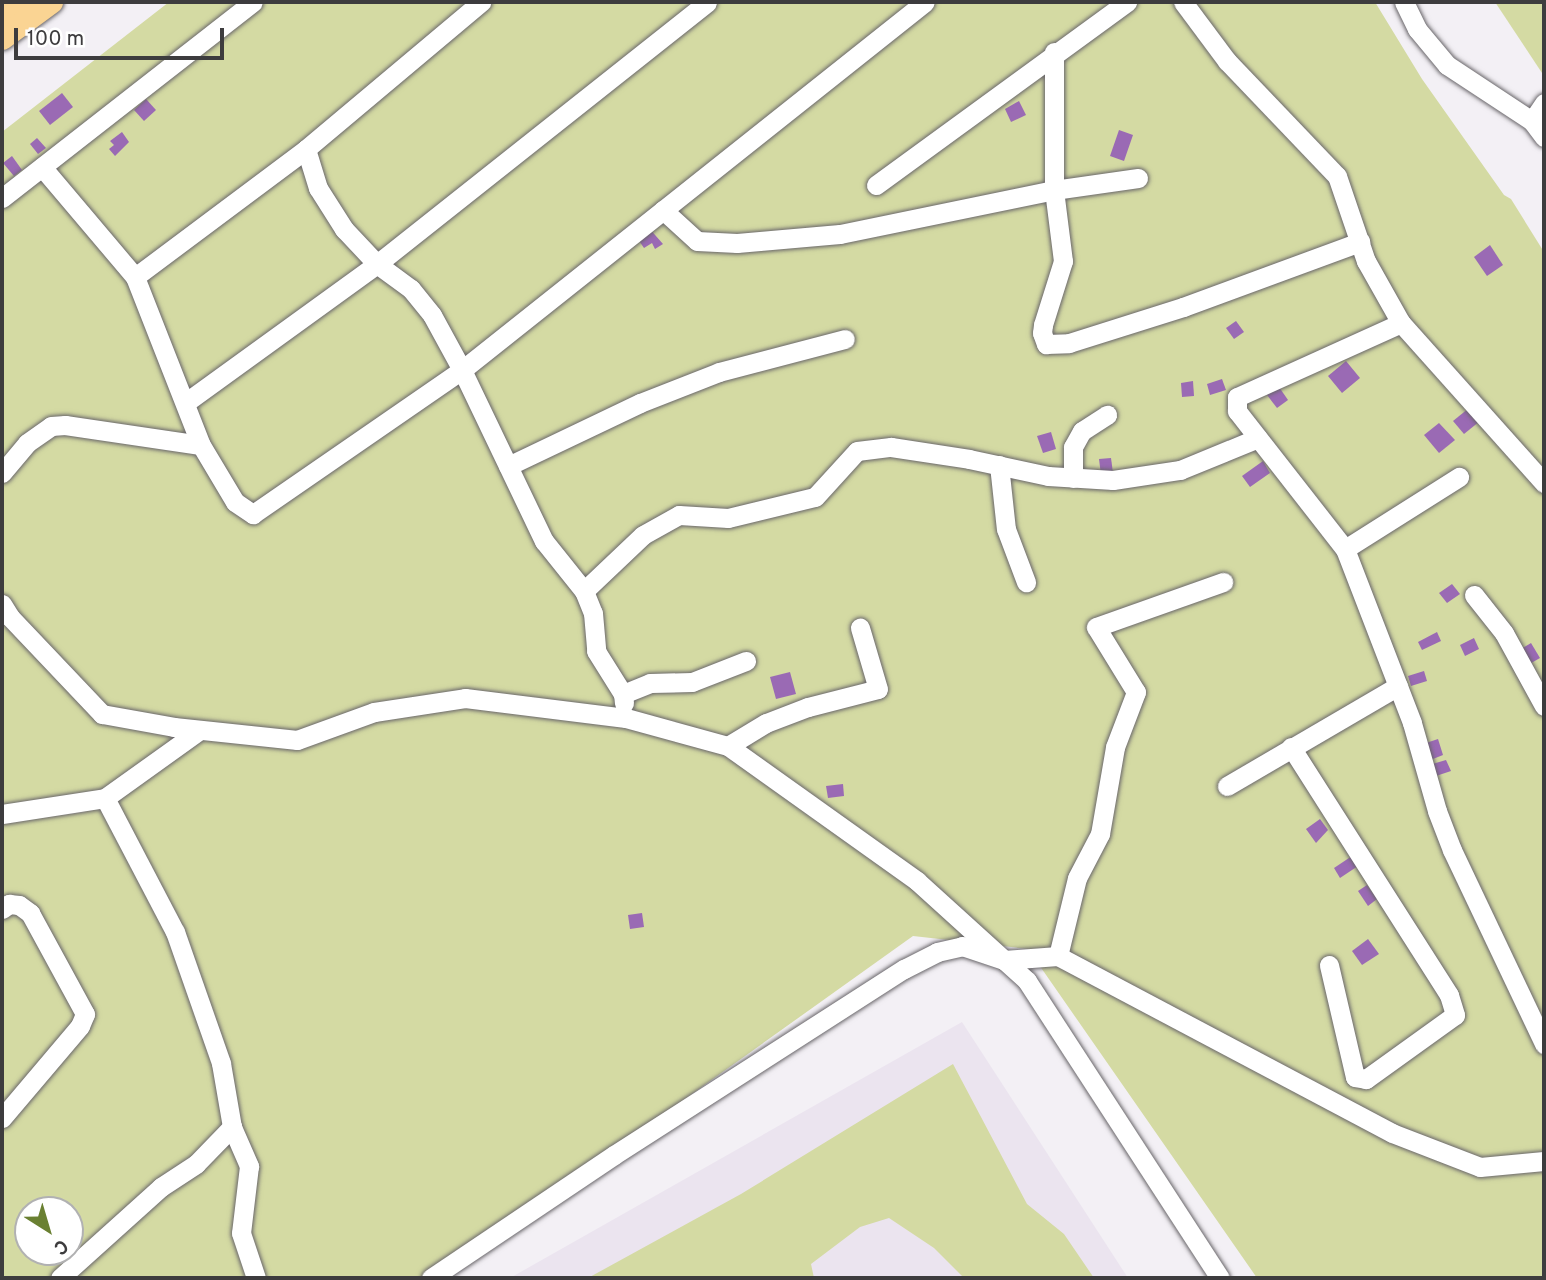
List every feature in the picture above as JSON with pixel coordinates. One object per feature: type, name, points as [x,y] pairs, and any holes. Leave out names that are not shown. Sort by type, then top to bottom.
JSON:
[{"type":"main road","points":[[2,13],[17,2]]},
{"type":"main road","points":[[2,37],[51,2]]},
{"type":"lane","points":[[2,198],[253,2]]},
{"type":"lane","points":[[135,277],[306,149],[481,2]]},
{"type":"lane","points":[[185,402],[377,264],[707,2]]},
{"type":"lane","points":[[42,167],[135,277],[201,445],[235,502],[253,514],[462,370],[925,2]]},
{"type":"lane","points":[[876,185],[1054,52],[1127,2]]},
{"type":"lane","points":[[1183,2],[1227,61],[1337,176],[1366,261],[1401,323],[1544,483]]},
{"type":"lane","points":[[1404,2],[1417,29],[1447,65],[1532,121],[1544,137]]},
{"type":"lane","points":[[1054,52],[1054,190],[1063,261],[1042,333],[1046,344],[1069,343],[1183,307],[1360,242]]},
{"type":"lane","points":[[1532,121],[1544,103]]},
{"type":"lane","points":[[306,149],[318,188],[344,229],[377,264],[411,289],[432,315],[462,370],[544,541],[583,591],[593,613],[596,651],[623,694],[626,718]]},
{"type":"lane","points":[[663,210],[697,241],[737,243],[840,234],[1054,190],[1138,178]]},
{"type":"lane","points":[[1401,323],[1237,397],[1237,411],[1345,549],[1398,686],[1452,850],[1544,1044]]},
{"type":"lane","points":[[508,466],[640,403],[719,372],[845,339]]},
{"type":"lane","points":[[1073,478],[1073,447],[1082,430],[1107,415]]},
{"type":"lane","points":[[2,473],[27,443],[51,426],[65,425],[201,445]]},
{"type":"lane","points":[[583,591],[643,535],[679,516],[728,518],[815,497],[857,451],[891,447],[1048,476],[1113,480],[1180,470],[1258,438]]},
{"type":"lane","points":[[999,465],[1006,528],[1026,582]]},
{"type":"lane","points":[[1345,549],[1459,477]]},
{"type":"lane","points":[[1058,956],[1077,878],[1100,834],[1115,747],[1136,692],[1096,627],[1223,582]]},
{"type":"lane","points":[[1474,595],[1504,633],[1544,706]]},
{"type":"lane","points":[[2,604],[10,617],[102,714],[200,730],[296,740],[374,712],[466,698],[626,718],[727,746],[917,881],[1027,981],[1220,1278]]},
{"type":"lane","points":[[727,746],[766,723],[808,707],[878,689],[860,628]]},
{"type":"lane","points":[[623,694],[650,683],[692,682],[746,661]]},
{"type":"lane","points":[[1227,786],[1398,686]]},
{"type":"lane","points":[[2,814],[105,798],[200,730]]},
{"type":"lane","points":[[1291,747],[1449,995],[1455,1015],[1366,1079],[1356,1077],[1329,965]]},
{"type":"lane","points":[[105,798],[175,932],[221,1063],[232,1127],[248,1166],[241,1233],[256,1278]]},
{"type":"lane","points":[[2,909],[9,904],[19,905],[30,913],[85,1014],[80,1026],[2,1118]]},
{"type":"lane","points":[[432,1278],[614,1156],[904,969],[937,952],[962,946],[1004,960],[1058,956],[1392,1133],[1479,1167],[1544,1161]]},
{"type":"lane","points":[[60,1278],[161,1187],[196,1164],[232,1127]]},
{"type":"shaded area","points":[[962,1022],[1128,1278],[510,1278]]},
{"type":"green space","points":[[169,2],[1375,2],[1422,79],[1504,195],[1511,199],[1544,252],[1544,1278],[1257,1278],[1028,949],[913,936],[458,1261],[427,1278],[2,1278],[2,822],[86,812],[2,817],[2,132]]},
{"type":"green space","points":[[1495,2],[1544,2],[1544,76]]},
{"type":"green space","points":[[953,1064],[1027,1204],[1064,1234],[1094,1278],[964,1278],[934,1248],[889,1218],[860,1227],[811,1264],[814,1278],[588,1278],[741,1194]]},
{"type":"building","points":[[62,93],[73,107],[50,125],[39,111]]},
{"type":"building","points":[[146,99],[156,110],[144,121],[134,110]]},
{"type":"building","points":[[1019,101],[1026,115],[1011,122],[1005,109]]},
{"type":"building","points":[[1119,130],[1133,135],[1124,161],[1110,156]]},
{"type":"building","points":[[122,132],[129,142],[115,156],[109,149],[114,145],[110,141]]},
{"type":"building","points":[[37,138],[46,148],[38,154],[30,144]]},
{"type":"building","points":[[12,156],[22,170],[14,176],[3,163]]},
{"type":"building","points":[[648,227],[663,244],[655,249],[652,243],[644,248],[635,235]]},
{"type":"building","points":[[1490,245],[1503,265],[1487,276],[1474,257]]},
{"type":"building","points":[[1236,321],[1244,332],[1234,339],[1226,328]]},
{"type":"building","points":[[1346,361],[1360,378],[1342,393],[1328,376]]},
{"type":"building","points":[[1222,379],[1226,390],[1210,395],[1207,384]]},
{"type":"building","points":[[1193,381],[1194,396],[1182,397],[1181,383]]},
{"type":"building","points":[[1279,387],[1288,400],[1277,408],[1267,395]]},
{"type":"building","points":[[1469,408],[1480,421],[1464,434],[1453,421]]},
{"type":"building","points":[[1439,423],[1455,440],[1439,453],[1424,435]]},
{"type":"building","points":[[1051,432],[1056,449],[1043,453],[1037,436]]},
{"type":"building","points":[[1111,458],[1113,473],[1101,475],[1099,459]]},
{"type":"building","points":[[1263,461],[1270,473],[1250,487],[1242,476]]},
{"type":"building","points":[[1452,584],[1460,594],[1447,603],[1439,593]]},
{"type":"building","points":[[1437,632],[1441,641],[1422,650],[1418,642]]},
{"type":"building","points":[[1474,638],[1479,649],[1465,656],[1460,645]]},
{"type":"building","points":[[1531,643],[1540,658],[1526,666],[1518,651]]},
{"type":"building","points":[[1424,671],[1427,681],[1411,686],[1408,676]]},
{"type":"building","points":[[790,672],[796,694],[776,699],[770,677]]},
{"type":"building","points":[[1438,739],[1443,755],[1428,761],[1423,744]]},
{"type":"building","points":[[1446,760],[1451,771],[1433,777],[1429,765]]},
{"type":"building","points":[[843,784],[844,796],[828,798],[826,786]]},
{"type":"building","points":[[1320,819],[1328,830],[1316,843],[1306,829]]},
{"type":"building","points":[[1352,856],[1358,866],[1340,878],[1334,868]]},
{"type":"building","points":[[1367,885],[1377,899],[1368,906],[1358,891]]},
{"type":"building","points":[[642,913],[644,927],[630,929],[628,915]]},
{"type":"building","points":[[1368,939],[1379,954],[1362,965],[1352,951]]}]
